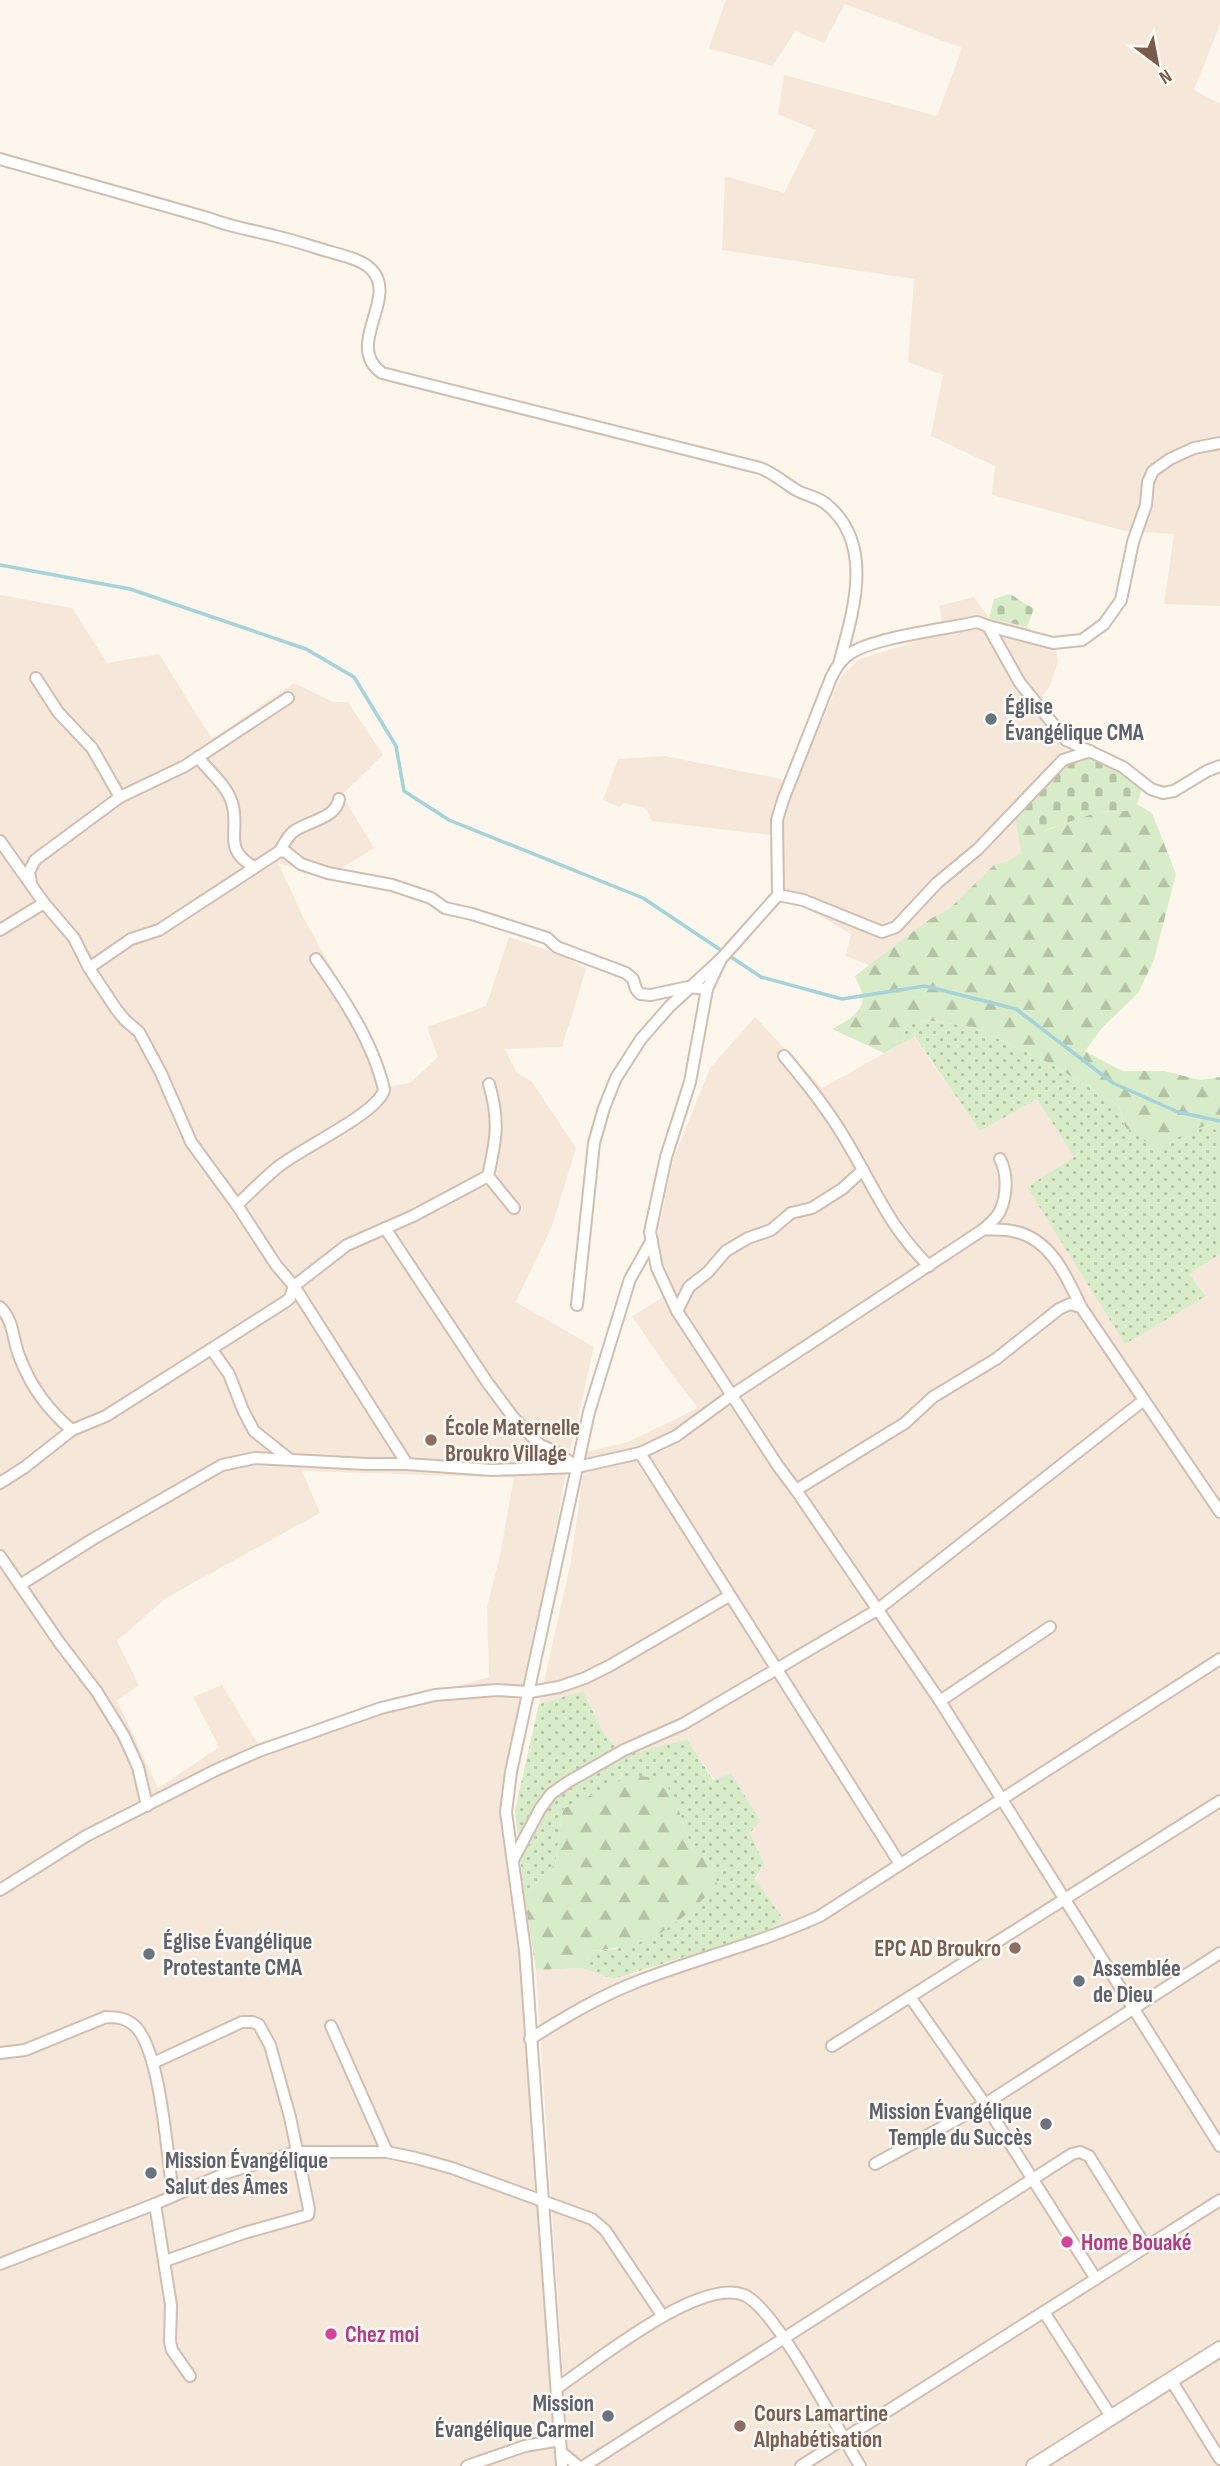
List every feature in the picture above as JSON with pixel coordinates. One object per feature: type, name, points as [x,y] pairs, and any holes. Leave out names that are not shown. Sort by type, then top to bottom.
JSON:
[{"type":"street","points":[[0,159],[208,218],[228,227],[274,236],[352,259],[371,269],[378,282],[380,296],[367,344],[369,359],[382,373],[760,467],[774,473],[799,492],[824,502],[839,518],[853,541],[857,568],[857,590],[839,664]]},
{"type":"street","points":[[577,1305],[594,1143],[604,1108],[617,1078],[641,1039],[688,987],[721,959],[778,895],[776,836],[783,800],[839,664],[850,653],[879,642],[977,622],[1053,643],[1082,640],[1104,624],[1121,600],[1133,542],[1146,505],[1148,482],[1153,471],[1170,459],[1194,448],[1220,443]]},
{"type":"street","points":[[988,626],[1033,702],[1066,740],[1123,767],[1151,789],[1163,793],[1174,791],[1220,766]]},
{"type":"street","points":[[36,678],[58,712],[92,748],[120,797]]},
{"type":"street","points":[[32,886],[29,872],[35,860],[120,797],[198,757],[288,698]]},
{"type":"street","points":[[778,895],[803,900],[882,932],[888,931],[896,927],[937,883],[978,849],[1063,760],[1090,751]]},
{"type":"street","points":[[198,757],[226,790],[232,804],[235,850],[240,860],[254,867]]},
{"type":"street","points":[[89,968],[131,939],[159,930],[280,851],[291,833],[334,811],[339,799]]},
{"type":"street","points":[[0,841],[44,903],[74,938],[89,968],[125,1020],[139,1032],[161,1073],[191,1142],[276,1265],[294,1286],[407,1464]]},
{"type":"street","points":[[280,851],[286,852],[301,864],[328,873],[392,885],[430,898],[445,908],[472,914],[547,939],[557,947],[626,973],[633,979],[640,994],[651,995],[688,987],[707,989]]},
{"type":"street","points":[[0,930],[44,903]]},
{"type":"street","points":[[237,1205],[278,1167],[367,1111],[382,1098],[384,1090],[362,1035],[344,999],[316,959]]},
{"type":"street","points":[[721,959],[707,989],[690,1082],[666,1157],[656,1199],[650,1232],[657,1268],[677,1311],[778,1466],[940,1701],[1220,2146]]},
{"type":"street","points":[[784,1056],[820,1100],[886,1213],[908,1245],[929,1266]]},
{"type":"street","points":[[488,1176],[497,1136],[495,1104],[489,1084]]},
{"type":"street","points":[[20,1585],[93,1539],[222,1465],[255,1458],[288,1458],[492,1470],[577,1467],[640,1453],[676,1436],[732,1395],[984,1229],[1000,1212],[1006,1171],[1000,1159]]},
{"type":"street","points":[[677,1311],[689,1287],[708,1272],[726,1251],[748,1238],[771,1230],[791,1213],[812,1208],[842,1189],[863,1170]]},
{"type":"street","points":[[488,1176],[513,1208]]},
{"type":"street","points":[[0,1483],[72,1430],[106,1416],[285,1302],[290,1298],[294,1286],[347,1245],[488,1176]]},
{"type":"street","points":[[385,1228],[513,1417],[540,1445],[556,1452],[577,1467]]},
{"type":"street","points":[[984,1229],[1014,1231],[1043,1246],[1063,1271],[1081,1307],[1220,1512]]},
{"type":"street","points":[[562,2466],[525,1950],[506,1812],[511,1772],[589,1412],[630,1279],[652,1240]]},
{"type":"street","points":[[796,1490],[905,1423],[933,1396],[996,1359],[1059,1310],[1070,1304],[1081,1307]]},
{"type":"street","points":[[0,1307],[10,1318],[19,1357],[31,1382],[52,1413],[72,1430]]},
{"type":"street","points":[[212,1350],[229,1374],[254,1431],[288,1458]]},
{"type":"street","points":[[512,1862],[540,1809],[558,1789],[624,1750],[683,1724],[877,1610],[1144,1400]]},
{"type":"street","points":[[523,1469],[541,1453],[540,1445]]},
{"type":"street","points":[[640,1453],[900,1864]]},
{"type":"street","points":[[0,1556],[97,1692],[124,1736],[138,1767],[147,1805]]},
{"type":"street","points":[[0,1890],[86,1836],[216,1770],[260,1751],[381,1708],[435,1695],[497,1689],[530,1692],[559,1687],[585,1678],[729,1596]]},
{"type":"street","points":[[940,1701],[1049,1627]]},
{"type":"street","points":[[530,2039],[607,1994],[776,1935],[820,1916],[1220,1659]]},
{"type":"street","points":[[832,2046],[1220,1801]]},
{"type":"street","points":[[875,2164],[985,2104],[1220,1953]]},
{"type":"street","points":[[910,1997],[985,2104],[1096,2279]]},
{"type":"street","points":[[0,2053],[25,2050],[106,2017],[129,2021],[145,2040],[153,2063],[173,2194]]},
{"type":"street","points":[[153,2063],[242,2021],[259,2025],[270,2045],[290,2117],[309,2209],[308,2215],[244,2233],[164,2262]]},
{"type":"street","points":[[331,2026],[387,2152]]},
{"type":"street","points":[[0,2264],[155,2204],[226,2173],[296,2152],[387,2152],[452,2168],[599,2223],[662,2315]]},
{"type":"street","points":[[584,2466],[1072,2154],[1080,2152],[1089,2156],[1146,2247]]},
{"type":"street","points":[[801,2466],[1220,2200]]},
{"type":"street","points":[[155,2204],[171,2305],[170,2342],[172,2350],[190,2376]]},
{"type":"street","points":[[557,2388],[662,2315],[705,2297],[734,2293],[754,2301],[784,2338],[860,2466]]},
{"type":"street","points":[[1044,2312],[1112,2418]]},
{"type":"street","points":[[1034,2466],[1220,2348]]},
{"type":"street","points":[[1171,2380],[1220,2459]]},
{"type":"street","points":[[467,2466],[525,2446],[560,2440]]},
{"type":"street","points":[[561,2452],[578,2466]]},
{"type":"shaded area","points":[[726,0],[1220,0],[1220,25],[1194,90],[1220,104],[1220,606],[1164,604],[1174,534],[1125,531],[992,495],[995,466],[931,436],[943,375],[908,362],[914,279],[722,250],[725,176],[784,193],[816,130],[778,114],[784,75],[937,116],[962,48],[845,4],[824,43],[795,31],[773,66],[709,48]]},
{"type":"shaded area","points":[[0,595],[72,608],[107,663],[159,654],[212,739],[294,683],[333,702],[348,702],[383,755],[342,795],[374,848],[327,878],[278,863],[304,919],[351,1002],[390,1086],[410,1083],[438,1057],[427,1027],[486,1006],[509,937],[566,957],[586,969],[562,1047],[505,1049],[517,1073],[532,1082],[576,1148],[552,1226],[516,1302],[594,1347],[569,1455],[529,1678],[512,1740],[502,1812],[521,1955],[556,2466],[0,2466]],"holes":[[[302,1471],[514,1478],[499,1560],[487,1607],[489,1677],[257,1743],[222,1685],[193,1697],[219,1747],[158,1788],[117,1700],[139,1685],[117,1641],[166,1598],[320,1513]]]},
{"type":"shaded area","points":[[974,597],[989,618],[1027,627],[1056,648],[1058,662],[1050,686],[1034,707],[1065,747],[1065,758],[1021,853],[994,866],[949,909],[930,919],[871,966],[846,956],[851,934],[779,892],[780,836],[652,821],[645,808],[624,803],[619,807],[603,800],[618,759],[665,756],[796,782],[841,677],[858,660],[944,632],[939,606]]},
{"type":"shaded area","points":[[755,1017],[822,1088],[914,1037],[980,1131],[1037,1099],[1074,1157],[1028,1187],[1206,1295],[1189,1274],[1220,1254],[1220,2466],[569,2466],[536,1970],[582,1968],[613,1979],[658,1967],[722,1944],[764,1864],[750,1833],[687,1739],[624,1757],[604,1734],[583,1691],[539,1704],[571,1561],[586,1452],[628,1442],[698,1408],[632,1316],[673,1291],[656,1244],[673,1160],[710,1068]]},
{"type":"green space","points":[[1010,594],[1034,609],[1027,627],[989,618],[994,599]]},
{"type":"green space","points":[[1085,753],[1129,776],[1142,789],[1137,804],[1126,811],[1106,811],[1089,815],[1043,831],[1028,825],[1015,814],[1065,758]]},
{"type":"green space","points":[[1137,804],[1152,813],[1176,874],[1154,960],[1138,993],[1102,1028],[1085,1051],[1122,1071],[1164,1071],[1200,1080],[1220,1077],[1220,1132],[1206,1125],[1154,1148],[1125,1127],[1119,1106],[1051,1064],[974,1027],[926,1020],[906,1026],[903,1043],[884,1053],[832,1029],[852,1017],[860,1008],[863,998],[855,976],[930,919],[949,909],[994,865],[1021,853],[1015,814],[1044,831],[1087,816],[1126,809]]},
{"type":"green space","points":[[926,1020],[974,1027],[1051,1064],[1119,1106],[1125,1128],[1206,1125],[1220,1132],[1220,1254],[1189,1274],[1206,1296],[1125,1344],[1027,1187],[1074,1157],[1037,1099],[980,1131],[915,1037],[903,1043],[906,1026]]},
{"type":"green space","points":[[583,1691],[604,1734],[624,1756],[687,1739],[713,1780],[731,1774],[760,1820],[750,1833],[764,1864],[755,1879],[784,1920],[762,1933],[613,1979],[582,1968],[592,1951],[617,1949],[716,1866],[692,1850],[680,1813],[563,1809],[555,1864],[524,1895],[515,1810],[539,1704]]},
{"type":"green space","points":[[631,1775],[664,1779],[680,1813],[692,1850],[716,1866],[717,1887],[677,1922],[651,1938],[622,1947],[592,1951],[582,1968],[536,1970],[524,1895],[555,1864],[563,1809]]},
{"type":"waterway","points":[[0,565],[130,589],[306,649],[354,677],[396,746],[404,791],[449,820],[643,898],[761,977],[842,999],[925,986],[1016,1009],[1113,1083],[1178,1112],[1220,1121]]},
{"type":"place","name":"Église Évangélique CMA","points":[[991,719]]},
{"type":"place","name":"École Maternelle Broukro Village","points":[[431,1440]]},
{"type":"place","name":"EPC AD Broukro","points":[[1015,1948]]},
{"type":"place","name":"Église Évangélique Protestante CMA","points":[[149,1954]]},
{"type":"place","name":"Assemblée de Dieu","points":[[1079,1981]]},
{"type":"place","name":"Mission Évangélique Temple du Succès","points":[[1046,2124]]},
{"type":"place","name":"Mission Évangélique Salut des Âmes","points":[[151,2173]]},
{"type":"place","name":"Home Bouaké","points":[[1067,2242]]},
{"type":"place","name":"Chez moi","points":[[331,2334]]},
{"type":"place","name":"Mission Évangélique Carmel","points":[[608,2416]]},
{"type":"place","name":"Cours Lamartine Alphabétisation","points":[[740,2426]]}]
